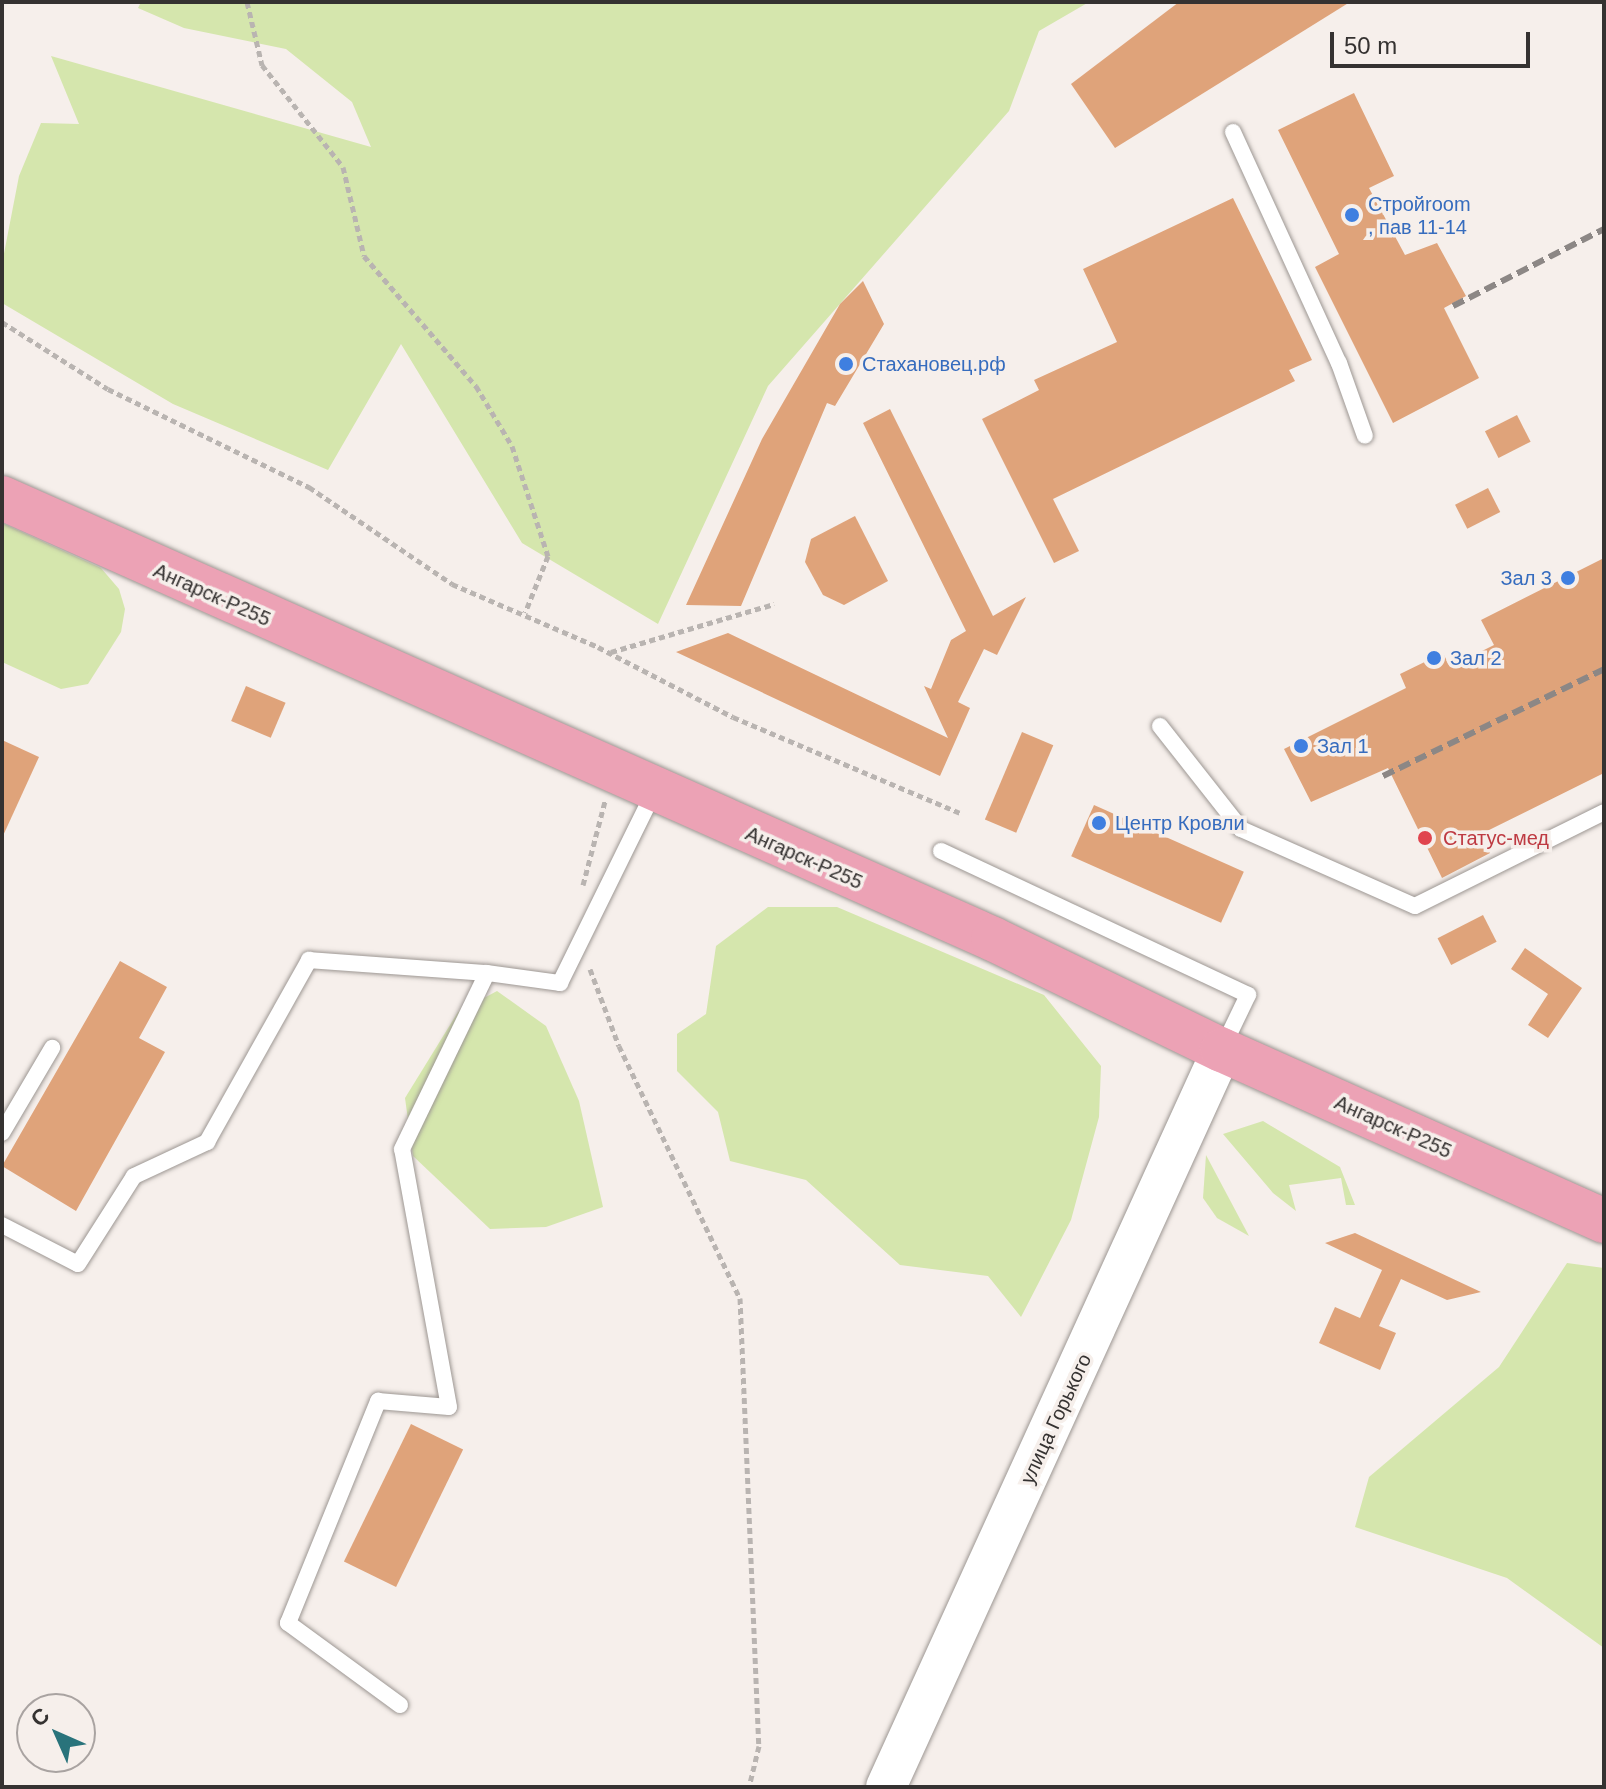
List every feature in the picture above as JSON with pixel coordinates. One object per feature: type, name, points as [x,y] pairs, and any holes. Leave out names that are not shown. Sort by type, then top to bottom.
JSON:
[{"type":"main road","name":"Ангарск-Р255","points":[[2,498],[613,774],[993,939],[1222,1050],[1604,1221]]},
{"type":"street","name":"улица Горького","points":[[886,1787],[1222,1050]]},
{"type":"lane","points":[[1233,132],[1339,363],[1365,436]]},
{"type":"lane","points":[[1160,726],[1241,829],[1415,906],[1604,812]]},
{"type":"lane","points":[[2,1225],[78,1264],[134,1176],[207,1142],[309,960],[487,973],[560,983],[654,792]]},
{"type":"lane","points":[[941,851],[1248,995],[1222,1050]]},
{"type":"lane","points":[[400,1705],[288,1623],[378,1401],[449,1407],[402,1149],[487,973]]},
{"type":"lane","points":[[2,1133],[52,1048]]},
{"type":"path","points":[[247,2],[262,65],[343,167],[364,256],[476,386],[512,446],[548,556],[525,613]]},
{"type":"path","points":[[2,322],[108,389],[309,487],[452,584],[525,613],[733,717],[960,813]]},
{"type":"path","points":[[611,652],[774,604]]},
{"type":"path","points":[[613,774],[578,902],[583,936],[619,1046],[740,1298],[759,1746],[749,1787]]},
{"type":"green space","points":[[141,2],[1089,2],[1039,31],[1009,111],[768,386],[658,624],[522,543],[401,344],[328,470],[173,404],[2,303],[2,264],[19,176],[41,123],[79,124],[51,56],[371,147],[352,102],[286,49],[184,28],[138,8]]},
{"type":"green space","points":[[2,523],[101,568],[119,589],[125,609],[121,632],[88,684],[61,689],[2,662]]},
{"type":"green space","points":[[768,907],[837,907],[1044,995],[1101,1066],[1099,1117],[1071,1220],[1021,1317],[988,1276],[900,1265],[806,1180],[730,1161],[718,1112],[677,1071],[677,1034],[706,1014],[716,946]]},
{"type":"green space","points":[[497,991],[546,1026],[579,1101],[603,1207],[546,1227],[490,1229],[413,1156],[405,1098],[458,1012]]},
{"type":"green space","points":[[1263,1121],[1340,1167],[1355,1205],[1346,1205],[1341,1178],[1289,1185],[1296,1211],[1273,1193],[1223,1134]]},
{"type":"green space","points":[[1206,1155],[1249,1236],[1217,1218],[1203,1198]]},
{"type":"green space","points":[[1567,1263],[1604,1268],[1604,1648],[1507,1578],[1355,1527],[1369,1477],[1499,1367]]},
{"type":"building","points":[[1179,2],[1350,2],[1115,148],[1071,84]]},
{"type":"building","name":"Стройroom , пав 11-14","points":[[1354,93],[1394,176],[1369,188],[1405,255],[1437,243],[1466,296],[1444,308],[1479,378],[1393,423],[1315,267],[1339,254],[1278,130]]},
{"type":"building","points":[[1233,198],[1312,360],[1289,370],[1295,381],[1053,499],[1079,551],[1054,563],[982,419],[1039,390],[1034,380],[1117,342],[1083,269]]},
{"type":"building","points":[[863,281],[884,324],[835,406],[827,403],[741,606],[686,605],[762,439],[840,304]]},
{"type":"building","points":[[890,409],[993,616],[1026,597],[997,655],[984,649],[958,702],[970,708],[940,776],[676,652],[728,633],[948,738],[924,686],[931,689],[951,640],[966,631],[863,423]]},
{"type":"building","points":[[1517,415],[1531,442],[1499,458],[1485,431]]},
{"type":"building","points":[[1488,488],[1500,512],[1467,529],[1455,505]]},
{"type":"building","points":[[855,516],[888,581],[844,605],[823,595],[805,562],[811,539]]},
{"type":"building","points":[[1604,558],[1604,773],[1481,834],[1490,853],[1442,878],[1388,768],[1311,802],[1284,749],[1406,688],[1400,674],[1443,653],[1450,667],[1494,645],[1481,620]]},
{"type":"building","points":[[246,686],[286,703],[271,738],[231,721]]},
{"type":"building","points":[[1022,732],[1053,745],[1016,833],[985,819]]},
{"type":"building","points":[[2,740],[39,757],[2,838]]},
{"type":"building","points":[[1094,805],[1244,872],[1221,923],[1071,856]]},
{"type":"building","points":[[1483,915],[1497,942],[1451,965],[1438,938]]},
{"type":"building","points":[[1525,948],[1582,988],[1548,1038],[1528,1025],[1548,994],[1511,969]]},
{"type":"building","points":[[120,961],[167,987],[139,1038],[165,1052],[76,1211],[2,1166]]},
{"type":"building","points":[[1355,1233],[1481,1292],[1447,1300],[1401,1279],[1379,1326],[1396,1333],[1380,1370],[1319,1343],[1335,1307],[1360,1318],[1382,1270],[1325,1243]]},
{"type":"building","points":[[411,1424],[463,1449],[396,1587],[344,1562]]},
{"type":"railway","points":[[1453,306],[1604,229]]},
{"type":"railway","points":[[1383,776],[1604,669]]},
{"type":"place","name":"Стройroom , пав 11-14","points":[[1352,215]]},
{"type":"place","name":"Стахановец.рф","points":[[846,364]]},
{"type":"place","name":"Зал 3","points":[[1568,578]]},
{"type":"place","name":"Зал 2","points":[[1434,658]]},
{"type":"place","name":"Зал 1","points":[[1301,746]]},
{"type":"place","name":"Центр Кровли","points":[[1099,823]]},
{"type":"place","name":"Статус-мед","points":[[1425,838]]}]
